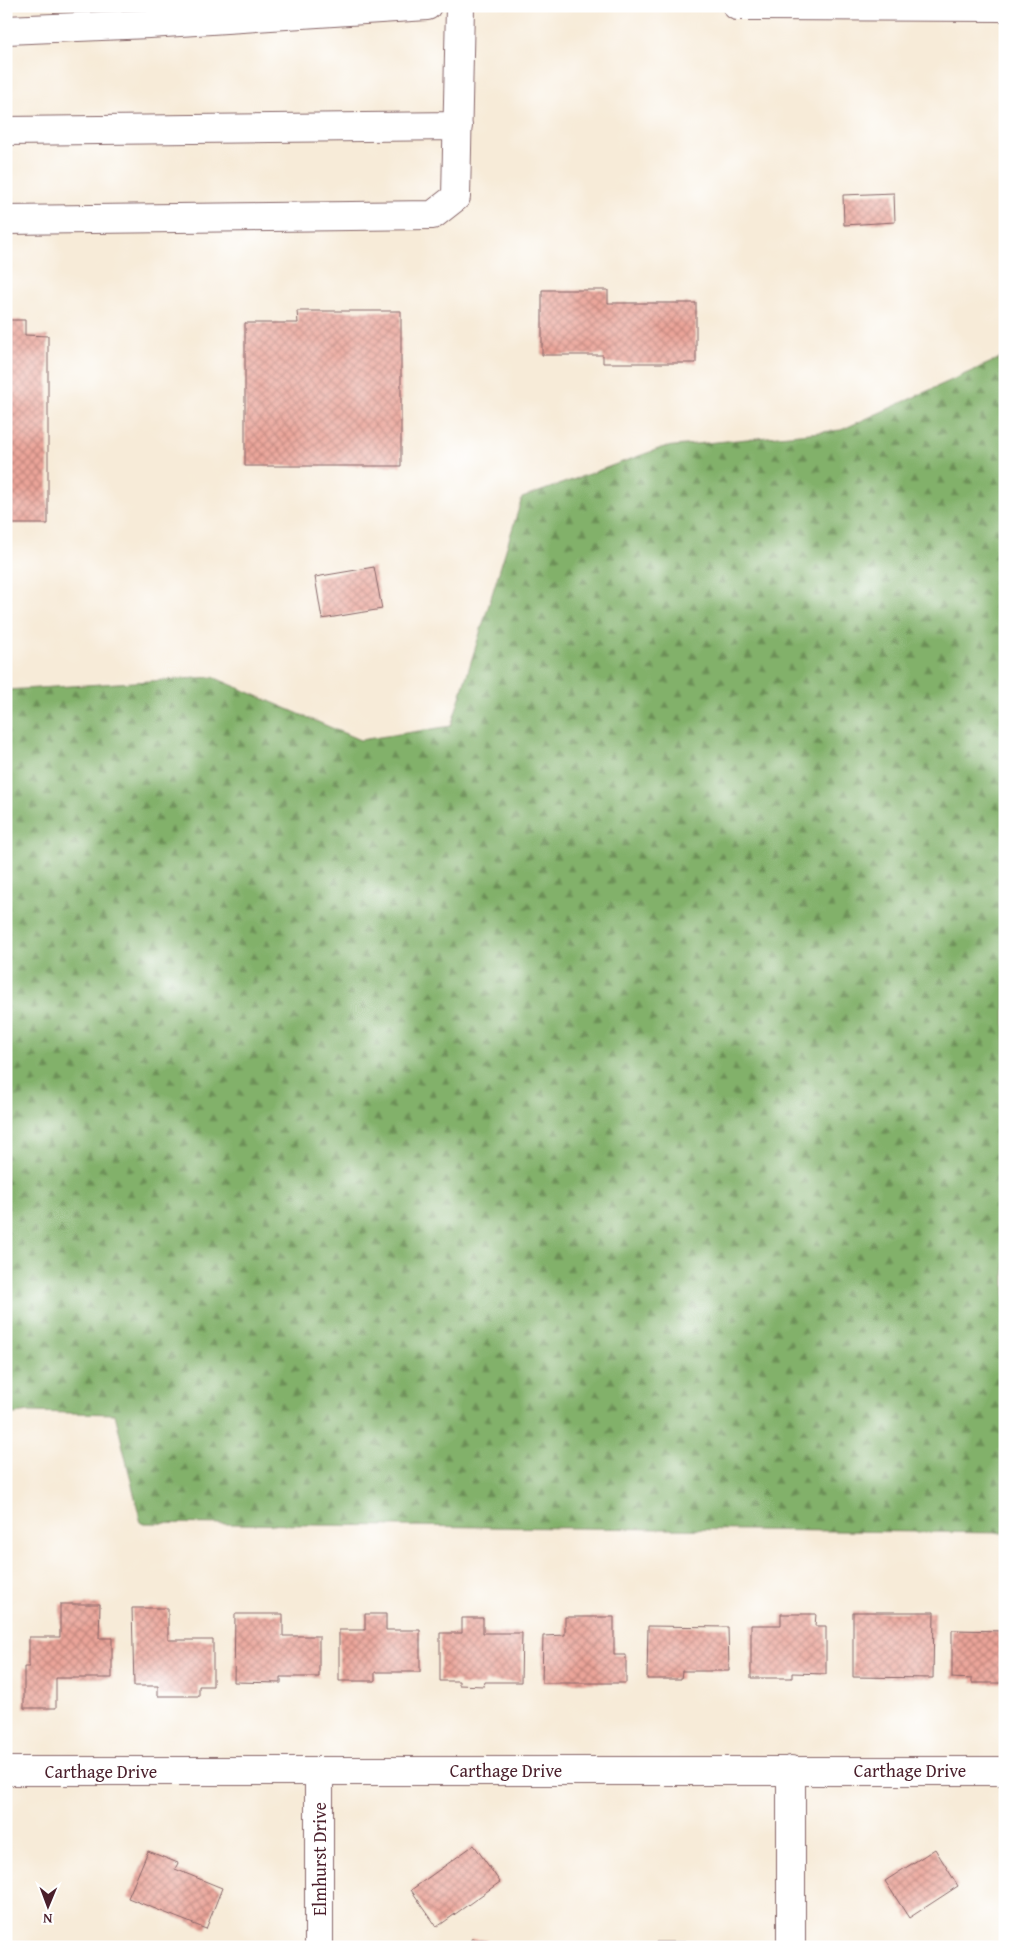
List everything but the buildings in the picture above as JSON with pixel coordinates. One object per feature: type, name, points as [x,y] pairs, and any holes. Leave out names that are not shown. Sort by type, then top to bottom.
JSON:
[{"type":"street","points":[[6,30],[149,24],[428,6]]},
{"type":"street","points":[[6,220],[433,215],[456,197],[460,6]]},
{"type":"street","points":[[736,6],[1005,7]]},
{"type":"street","points":[[6,131],[458,126]]},
{"type":"street","points":[[791,1770],[791,1947]]},
{"type":"street","name":"Carthage Drive","points":[[6,1771],[1005,1771]]},
{"type":"street","name":"Elmhurst Drive","points":[[318,1771],[319,1947]]},
{"type":"green space","points":[[1005,356],[1005,1533],[141,1523],[115,1414],[29,1412],[6,1415],[6,690],[213,677],[360,740],[451,726],[522,498],[664,447],[841,430]]}]
